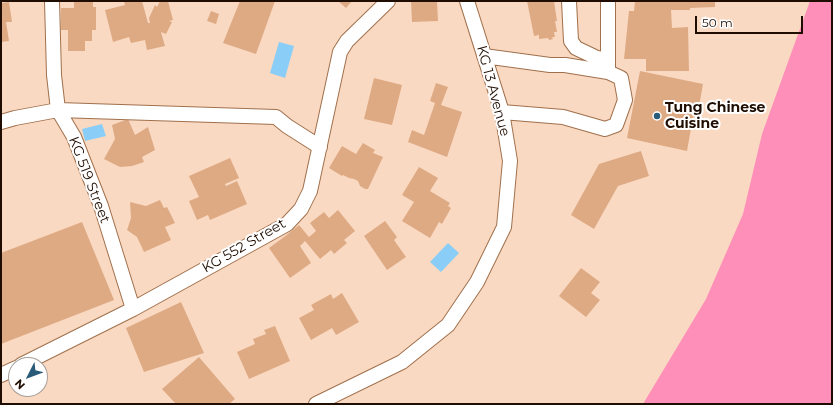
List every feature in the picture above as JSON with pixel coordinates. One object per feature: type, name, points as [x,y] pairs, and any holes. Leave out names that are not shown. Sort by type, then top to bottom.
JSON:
[{"type":"street","points":[[52,1],[54,75],[58,110]]},
{"type":"street","name":"KG 552 Street","points":[[37,357],[133,309],[287,224],[301,209],[310,191],[340,52],[347,41],[388,1]]},
{"type":"street","name":"KG 13 Avenue","points":[[316,404],[402,362],[448,326],[477,282],[504,227],[510,161],[502,112],[467,1]]},
{"type":"street","points":[[502,112],[563,117],[606,129],[616,125],[625,100],[621,78],[597,58],[576,48],[571,41],[569,1]]},
{"type":"street","points":[[608,1],[608,66]]},
{"type":"street","points":[[484,56],[550,65],[608,66]]},
{"type":"street","points":[[1,122],[58,110],[276,117],[287,126],[320,147]]},
{"type":"street","name":"KG 519 Street","points":[[58,110],[74,137],[101,206],[133,309]]},
{"type":"shaded area","points":[[810,1],[832,1],[832,404],[643,404],[706,299],[743,214],[762,134]]},
{"type":"water","points":[[279,42],[294,46],[285,78],[270,73]]},
{"type":"water","points":[[102,124],[106,136],[85,141],[82,129]]},
{"type":"water","points":[[448,243],[459,253],[441,272],[430,262]]},
{"type":"building","points":[[74,1],[93,1],[93,7],[96,7],[96,30],[92,30],[92,41],[85,41],[85,51],[68,51],[68,30],[61,30],[61,8],[74,8]]},
{"type":"building","points":[[124,1],[142,1],[148,23],[150,23],[149,18],[155,5],[157,7],[160,1],[168,1],[173,20],[169,21],[172,22],[166,34],[161,32],[165,46],[147,50],[145,40],[131,43],[129,37],[113,42],[105,10],[125,5]]},
{"type":"building","points":[[240,1],[275,1],[256,54],[223,43]]},
{"type":"building","points":[[338,1],[352,1],[346,8]]},
{"type":"building","points":[[411,1],[437,1],[438,21],[412,22]]},
{"type":"building","points":[[527,1],[554,1],[557,32],[554,32],[555,37],[552,37],[553,39],[539,39],[539,35],[534,36]]},
{"type":"building","points":[[635,1],[715,1],[715,7],[690,8],[690,10],[671,10],[672,28],[688,27],[689,71],[646,71],[646,59],[624,59],[629,11],[634,11]]},
{"type":"building","points":[[9,2],[12,22],[6,22],[9,41],[1,42],[1,3]]},
{"type":"building","points":[[211,11],[219,14],[216,24],[207,21]]},
{"type":"building","points":[[640,71],[703,84],[697,118],[693,117],[687,151],[627,138]]},
{"type":"building","points":[[374,78],[402,85],[392,125],[364,119]]},
{"type":"building","points":[[436,83],[448,87],[441,105],[462,112],[447,157],[408,142],[412,130],[424,135],[435,103],[430,101]]},
{"type":"building","points":[[128,119],[135,135],[148,127],[155,150],[142,157],[144,162],[132,166],[120,167],[104,159],[115,139],[112,125]]},
{"type":"building","points":[[363,143],[375,150],[373,153],[383,157],[368,189],[360,186],[358,181],[343,175],[342,176],[329,168],[342,146],[356,154]]},
{"type":"building","points":[[641,151],[649,176],[618,186],[594,229],[571,215],[599,164]]},
{"type":"building","points":[[230,158],[239,178],[225,184],[226,186],[237,181],[247,204],[210,220],[208,215],[197,220],[189,201],[199,197],[189,176]]},
{"type":"building","points":[[419,167],[438,178],[430,191],[450,203],[448,206],[451,208],[442,224],[439,222],[430,238],[402,221],[414,202],[402,195]]},
{"type":"building","points":[[160,200],[164,208],[167,207],[175,223],[165,227],[171,240],[144,252],[137,237],[127,230],[131,218],[130,202],[146,206]]},
{"type":"building","points":[[338,210],[355,231],[344,240],[347,243],[334,254],[331,250],[320,259],[305,241],[300,246],[311,263],[290,278],[269,248],[299,225],[309,237],[316,231],[310,223],[324,212],[329,218]]},
{"type":"building","points":[[385,221],[397,237],[394,240],[406,257],[387,270],[364,236]]},
{"type":"building","points":[[82,222],[114,300],[1,344],[1,253]]},
{"type":"building","points":[[581,268],[600,282],[591,293],[600,300],[586,317],[559,296]]},
{"type":"building","points":[[342,293],[359,322],[336,335],[332,328],[311,340],[299,318],[314,310],[311,305],[331,294],[333,299]]},
{"type":"building","points":[[181,302],[204,353],[144,372],[126,328]]},
{"type":"building","points":[[275,326],[290,361],[249,379],[237,352],[255,344],[253,339],[266,334],[264,330]]},
{"type":"building","points":[[199,357],[235,399],[229,404],[176,404],[162,389]]},
{"type":"place","name":"Tung Chinese Cuisine","points":[[657,116]]}]
